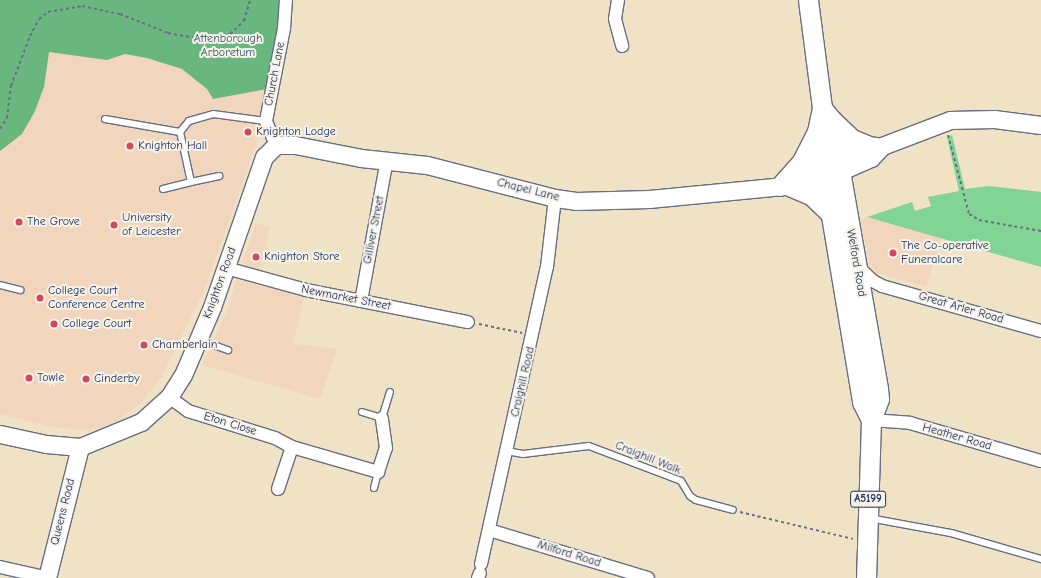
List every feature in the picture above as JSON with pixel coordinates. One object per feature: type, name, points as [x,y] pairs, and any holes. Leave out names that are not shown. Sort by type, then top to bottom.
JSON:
[{"type":"main road","name":"Welford Road","points":[[808,0],[827,114],[832,169],[831,214],[862,402],[872,420]]},
{"type":"main road","name":"Welford Road","points":[[827,114],[817,132],[832,169],[856,265],[879,399],[872,420],[866,542],[866,578]]},
{"type":"main road","points":[[827,114],[852,139],[875,146]]},
{"type":"main road","points":[[817,132],[801,163],[786,185],[811,196],[831,214]]},
{"type":"street","name":"Church Lane","points":[[272,148],[267,118],[284,28],[286,0]]},
{"type":"street","points":[[618,0],[615,19],[622,46]]},
{"type":"street","points":[[875,146],[944,122],[994,118],[1041,125]]},
{"type":"street","name":"Chapel Lane","points":[[272,148],[295,145],[428,165],[555,198],[576,201],[649,199],[786,185],[806,185],[832,169],[871,158],[875,146]]},
{"type":"street","name":"Knighton Road","points":[[0,434],[46,444],[80,447],[141,422],[169,397],[199,340],[226,268],[261,164],[272,148]]},
{"type":"street","name":"Gilliver Street","points":[[361,301],[387,160]]},
{"type":"street","name":"Craighill Road","points":[[480,572],[547,267],[555,198]]},
{"type":"street","name":"Great Arler Road","points":[[856,265],[873,282],[882,286],[1041,331]]},
{"type":"street","name":"Newmarket Street","points":[[226,268],[286,286],[468,322]]},
{"type":"street","points":[[863,308],[870,296],[882,286]]},
{"type":"street","name":"Eton Close","points":[[169,397],[188,411],[275,438],[292,447],[323,457],[378,472]]},
{"type":"street","points":[[378,472],[386,448],[382,418]]},
{"type":"street","name":"Heather Road","points":[[872,420],[910,423],[1041,461]]},
{"type":"street","name":"Queens Road","points":[[47,578],[80,447]]},
{"type":"street","points":[[278,489],[292,447]]},
{"type":"street","name":"Milford Road","points":[[489,530],[648,578]]},
{"type":"street","points":[[0,567],[47,578]]},
{"type":"lane","points":[[191,182],[182,151],[180,132],[189,121],[213,114],[267,118]]},
{"type":"lane","points":[[105,119],[180,132]]},
{"type":"lane","points":[[163,189],[219,176]]},
{"type":"lane","points":[[0,285],[20,290]]},
{"type":"lane","points":[[199,340],[228,350]]},
{"type":"lane","points":[[362,412],[382,418],[390,392]]},
{"type":"lane","name":"Craighill Walk","points":[[507,452],[523,454],[589,446],[681,481],[690,496],[696,500],[733,510]]},
{"type":"lane","points":[[374,488],[378,472]]},
{"type":"lane","points":[[868,518],[951,533],[1041,558]]},
{"type":"path","points":[[0,129],[7,118],[11,86],[30,36],[39,19],[48,12],[82,6],[120,14],[168,33],[217,42],[230,34],[244,21],[250,0]]},
{"type":"path","points":[[944,122],[969,214],[979,220],[1041,231]]},
{"type":"path","points":[[468,322],[533,335]]},
{"type":"path","points":[[733,510],[866,542]]},
{"type":"shaded area","name":"University of Leicester","points":[[0,0],[280,0],[263,113],[259,116],[260,126],[257,142],[205,289],[162,376],[141,403],[117,421],[92,430],[57,428],[0,414]]},
{"type":"shaded area","points":[[867,217],[941,238],[926,287],[877,273],[869,264],[861,220]]},
{"type":"shaded area","points":[[256,223],[270,227],[259,270],[246,266],[243,261]]},
{"type":"shaded area","points":[[236,280],[305,296],[293,344],[337,349],[320,399],[202,365],[229,307]]},
{"type":"green space","name":"Attenborough Arboretum","points":[[0,0],[280,0],[278,30],[267,89],[213,99],[207,89],[182,69],[147,58],[125,54],[107,60],[49,52],[44,87],[35,111],[22,134],[0,151]]},
{"type":"green space","points":[[952,135],[965,189],[989,186],[1041,192],[1041,267],[867,217],[912,202],[915,211],[931,206],[928,197],[959,191],[947,137]]},
{"type":"place","name":"Knighton Lodge","points":[[248,132]]},
{"type":"place","name":"Knighton Hall","points":[[130,146]]},
{"type":"place","name":"The Grove","points":[[19,222]]},
{"type":"place","name":"University of Leicester","points":[[114,225]]},
{"type":"place","name":"The Co-operative Funeralcare","points":[[893,253]]},
{"type":"place","name":"Knighton Store","points":[[256,257]]},
{"type":"place","name":"College Court Conference Centre","points":[[40,298]]},
{"type":"place","name":"College Court","points":[[54,324]]},
{"type":"place","name":"Chamberlain","points":[[144,345]]},
{"type":"place","name":"Towle","points":[[29,378]]},
{"type":"place","name":"Cinderby","points":[[86,379]]}]
